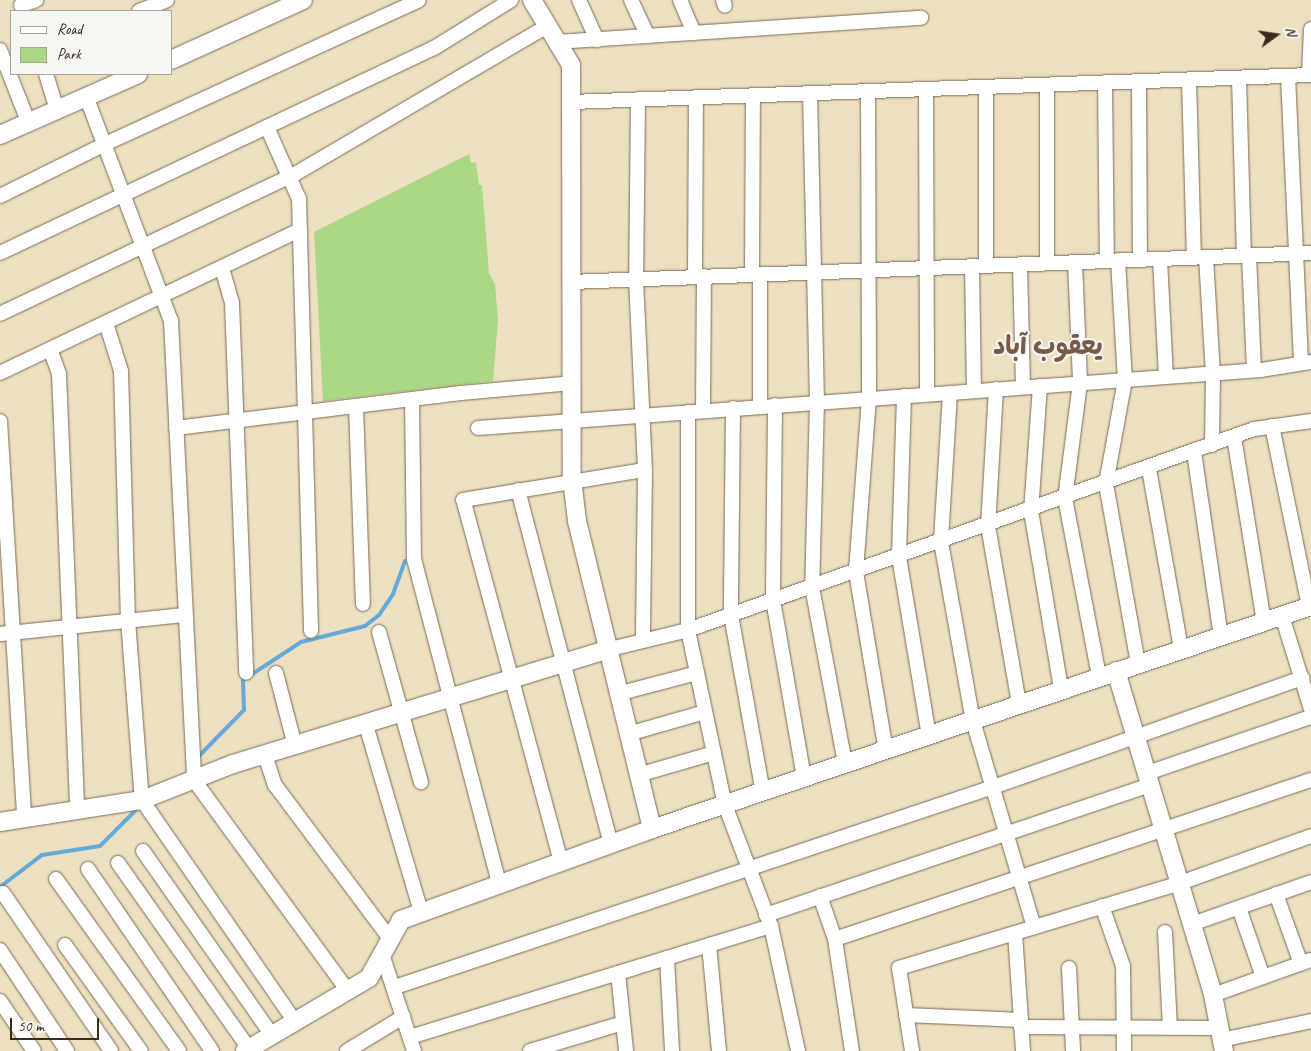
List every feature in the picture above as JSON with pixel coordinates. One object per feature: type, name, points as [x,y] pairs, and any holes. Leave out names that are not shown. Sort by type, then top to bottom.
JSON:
[{"type":"street","points":[[21,6],[36,0]]},
{"type":"street","points":[[142,10],[167,0]]},
{"type":"street","points":[[172,60],[303,0]]},
{"type":"street","points":[[0,196],[105,144],[419,0]]},
{"type":"street","points":[[0,253],[434,48],[511,0]]},
{"type":"street","points":[[532,0],[546,27],[571,65],[572,479],[577,521],[606,650],[652,829]]},
{"type":"street","points":[[579,0],[597,40]]},
{"type":"street","points":[[632,0],[648,36]]},
{"type":"street","points":[[680,0],[694,33]]},
{"type":"street","points":[[556,42],[921,18]]},
{"type":"street","points":[[0,314],[288,177],[546,27]]},
{"type":"street","points":[[571,102],[1310,75],[1311,29]]},
{"type":"street","points":[[0,50],[28,121]]},
{"type":"street","points":[[46,75],[57,109]]},
{"type":"street","points":[[0,135],[136,75]]},
{"type":"street","points":[[478,428],[1213,374],[1306,362],[1296,253],[1288,76]]},
{"type":"street","points":[[1240,78],[1246,255],[1254,370]]},
{"type":"street","points":[[1189,80],[1200,257],[1213,374],[1212,445]]},
{"type":"street","points":[[1138,81],[1140,259]]},
{"type":"street","points":[[1105,82],[1112,260],[1126,380],[1106,484],[1138,663]]},
{"type":"street","points":[[1047,85],[1047,263]]},
{"type":"street","points":[[974,391],[986,87]]},
{"type":"street","points":[[926,89],[927,394]]},
{"type":"street","points":[[868,91],[869,398],[856,572],[886,751]]},
{"type":"street","points":[[810,93],[818,402],[812,587],[845,764]]},
{"type":"street","points":[[753,95],[760,406]]},
{"type":"street","points":[[86,96],[171,321],[184,615],[194,780],[347,990]]},
{"type":"street","points":[[696,97],[703,411]]},
{"type":"street","points":[[638,99],[636,279],[644,470],[643,641]]},
{"type":"street","points":[[267,127],[299,199],[311,631]]},
{"type":"street","points":[[0,373],[163,297],[300,230]]},
{"type":"street","points":[[571,282],[1311,253]]},
{"type":"street","points":[[1160,259],[1166,377]]},
{"type":"street","points":[[1075,262],[1080,383],[1065,498],[1099,676]]},
{"type":"street","points":[[1020,264],[1023,387]]},
{"type":"street","points":[[222,268],[232,303],[246,672]]},
{"type":"street","points":[[106,323],[121,372],[128,620],[142,800],[295,1022]]},
{"type":"street","points":[[50,349],[59,374],[68,626],[78,810]]},
{"type":"street","points":[[176,428],[412,399],[572,383]]},
{"type":"street","points":[[1040,386],[1031,511],[1061,689]]},
{"type":"street","points":[[996,389],[988,526],[1019,704]]},
{"type":"street","points":[[950,392],[941,542],[974,721],[1034,927]]},
{"type":"street","points":[[904,396],[899,556],[930,736]]},
{"type":"street","points":[[412,399],[414,559],[499,884]]},
{"type":"street","points":[[775,405],[773,600],[804,778]]},
{"type":"street","points":[[356,406],[363,604]]},
{"type":"street","points":[[733,408],[730,615],[763,792]]},
{"type":"street","points":[[688,412],[688,630],[725,804],[769,920],[798,1051]]},
{"type":"street","points":[[0,421],[6,633],[24,818]]},
{"type":"street","points":[[0,822],[142,800],[265,755],[606,650],[688,630],[1031,511],[1234,437],[1272,426],[1311,421]]},
{"type":"street","points":[[118,863],[247,1050],[369,978],[401,920],[652,829],[1310,606],[1272,426]]},
{"type":"street","points":[[1234,437],[1264,622]]},
{"type":"street","points":[[1194,452],[1221,636]]},
{"type":"street","points":[[1149,469],[1180,649]]},
{"type":"street","points":[[561,862],[463,500],[572,479],[644,470]]},
{"type":"street","points":[[518,490],[562,664],[611,844]]},
{"type":"street","points":[[6,633],[184,615]]},
{"type":"street","points":[[1282,616],[1311,709]]},
{"type":"street","points":[[379,632],[421,782]]},
{"type":"street","points":[[1116,671],[1213,995],[1222,1040]]},
{"type":"street","points":[[276,673],[295,746]]},
{"type":"street","points":[[617,694],[697,673]]},
{"type":"street","points":[[395,987],[748,867],[993,787],[1302,678]]},
{"type":"street","points":[[628,734],[705,712]]},
{"type":"street","points":[[410,1037],[709,945],[820,896],[1006,832],[1311,717]]},
{"type":"street","points":[[366,725],[421,912]]},
{"type":"street","points":[[638,775],[714,754]]},
{"type":"street","points":[[265,755],[275,785],[386,947],[403,1017],[414,1051]]},
{"type":"street","points":[[835,939],[1311,780]]},
{"type":"street","points":[[912,1051],[899,968],[1180,883],[1311,836]]},
{"type":"street","points":[[143,851],[272,1035]]},
{"type":"street","points":[[88,869],[212,1051]]},
{"type":"street","points":[[56,879],[179,1051]]},
{"type":"street","points":[[1192,924],[1311,882]]},
{"type":"street","points":[[3,893],[111,1051]]},
{"type":"street","points":[[1213,995],[1306,962],[1276,894]]},
{"type":"street","points":[[820,896],[835,939],[852,1051]]},
{"type":"street","points":[[1102,906],[1123,966],[1124,1051]]},
{"type":"street","points":[[1239,908],[1263,977]]},
{"type":"street","points":[[1015,932],[1023,1051]]},
{"type":"street","points":[[1165,932],[1170,1028]]},
{"type":"street","points":[[65,945],[141,1051]]},
{"type":"street","points":[[709,945],[719,1051]]},
{"type":"street","points":[[0,950],[67,1051]]},
{"type":"street","points":[[666,958],[672,1051]]},
{"type":"street","points":[[1069,968],[1073,1051]]},
{"type":"street","points":[[618,973],[626,1051]]},
{"type":"street","points":[[0,1001],[34,1051]]},
{"type":"street","points":[[906,1015],[1072,1027],[1170,1028],[1222,1040],[1311,1021]]},
{"type":"street","points":[[347,1051],[403,1017]]},
{"type":"street","points":[[530,1051],[623,1023]]},
{"type":"green space","points":[[469,154],[471,163],[476,162],[479,185],[482,185],[489,273],[495,284],[498,320],[493,381],[323,401],[314,232]]},
{"type":"waterway","points":[[198,757],[244,710],[243,680],[301,642],[365,626],[379,615],[393,594],[405,561]]},
{"type":"waterway","points":[[0,887],[42,855],[100,846],[136,810]]},
{"type":"district","name":"یعقوب آباد","points":[[1048,346]]}]
